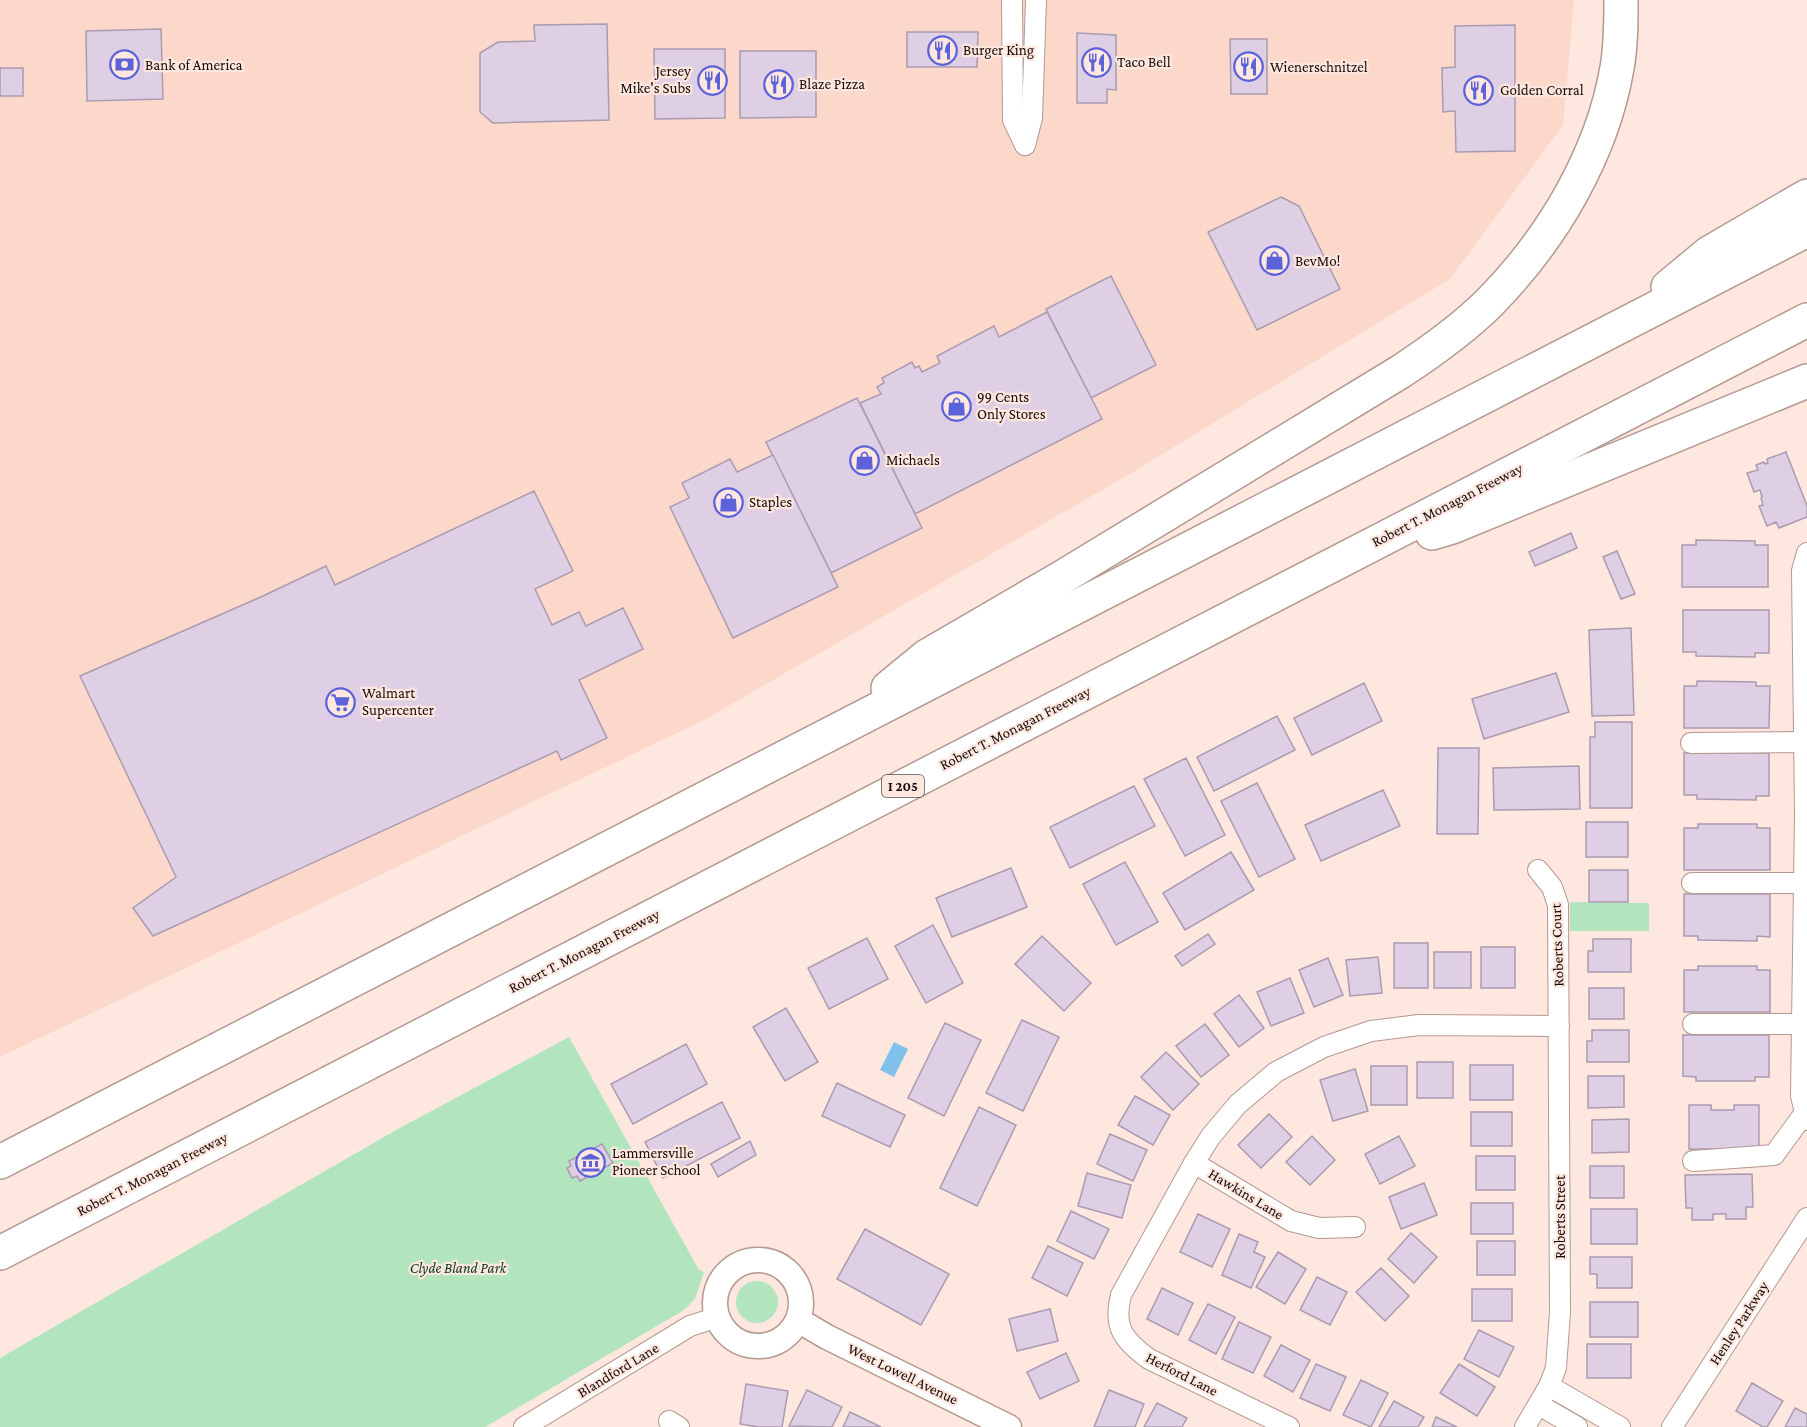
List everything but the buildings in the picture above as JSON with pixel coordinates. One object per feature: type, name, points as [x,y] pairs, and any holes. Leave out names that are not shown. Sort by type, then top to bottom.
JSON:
[{"type":"highway","points":[[834,732],[927,656],[1071,572],[1400,372],[1434,349],[1490,302],[1517,273],[1539,244],[1573,189],[1588,159],[1609,100],[1617,68],[1621,0]]},
{"type":"highway","points":[[1619,328],[1708,253],[1807,196]]},
{"type":"highway","points":[[0,1162],[1807,230]]},
{"type":"highway","name":"Robert T. Monagan Freeway","points":[[0,1253],[1807,320]]},
{"type":"highway","points":[[1342,560],[1452,527],[1807,381]]},
{"type":"street","points":[[1012,0],[1013,120],[1025,145],[1032,118],[1036,0]]},
{"type":"street","points":[[1693,1161],[1774,1155],[1806,1117],[1801,1096],[1805,1024],[1806,814],[1802,572],[1807,554]]},
{"type":"street","points":[[1691,742],[1805,742]]},
{"type":"street","name":"Roberts Court","points":[[1538,870],[1552,887],[1558,905],[1559,1026]]},
{"type":"street","points":[[1692,883],[1805,892]]},
{"type":"street","points":[[1693,1024],[1805,1024]]},
{"type":"street","name":"Hawkins Lane","points":[[1355,1227],[1319,1228],[1291,1221],[1194,1162],[1211,1136],[1238,1104],[1276,1072],[1324,1047],[1371,1031],[1419,1025],[1559,1026]]},
{"type":"street","name":"Roberts Street","points":[[1539,1405],[1556,1368],[1560,1312],[1559,1026]]},
{"type":"street","name":"Herford Lane","points":[[1194,1162],[1121,1295],[1118,1308],[1121,1332],[1130,1345],[1149,1359],[1289,1427]]},
{"type":"street","name":"Henley Parkway","points":[[1672,1427],[1807,1218]]},
{"type":"street","points":[[763,1259],[782,1266],[796,1281],[802,1300],[798,1320],[794,1328],[778,1342],[758,1347],[740,1343],[724,1331],[716,1318],[716,1289],[726,1272],[743,1261],[763,1259]]},
{"type":"street","name":"Blandford Lane","points":[[524,1427],[690,1326],[716,1318]]},
{"type":"street","name":"West Lowell Avenue","points":[[798,1320],[997,1425]]},
{"type":"street","points":[[1549,1386],[1620,1427]]},
{"type":"street","points":[[1525,1427],[1539,1405],[1577,1427]]},
{"type":"shaded area","points":[[0,0],[1574,0],[1563,125],[1450,279],[1128,475],[704,720],[0,1057]]},
{"type":"green space","points":[[1570,902],[1649,903],[1649,931],[1570,931]]},
{"type":"green space","name":"Clyde Bland Park","points":[[569,1037],[699,1270],[704,1272],[695,1299],[684,1310],[485,1427],[0,1427],[0,1358],[398,1129]]},
{"type":"green space","points":[[757,1281],[772,1287],[778,1302],[772,1317],[757,1323],[742,1317],[736,1302],[742,1287]]},
{"type":"water","points":[[894,1042],[908,1049],[894,1077],[880,1070]]},
{"type":"place","name":"Burger King","points":[[942,50]]},
{"type":"place","name":"Taco Bell","points":[[1096,62]]},
{"type":"place","name":"Bank of America","points":[[124,65]]},
{"type":"place","name":"Wienerschnitzel","points":[[1249,67]]},
{"type":"place","name":"Jersey Mike's Subs","points":[[712,80]]},
{"type":"place","name":"Blaze Pizza","points":[[778,84]]},
{"type":"place","name":"Golden Corral","points":[[1479,90]]},
{"type":"place","name":"BevMo!","points":[[1274,261]]},
{"type":"place","name":"99 Cents Only Stores","points":[[956,406]]},
{"type":"place","name":"Michaels","points":[[865,460]]},
{"type":"place","name":"Staples","points":[[728,502]]},
{"type":"place","name":"Walmart Supercenter","points":[[341,702]]},
{"type":"place","name":"Lammersville Pioneer School","points":[[591,1162]]}]
